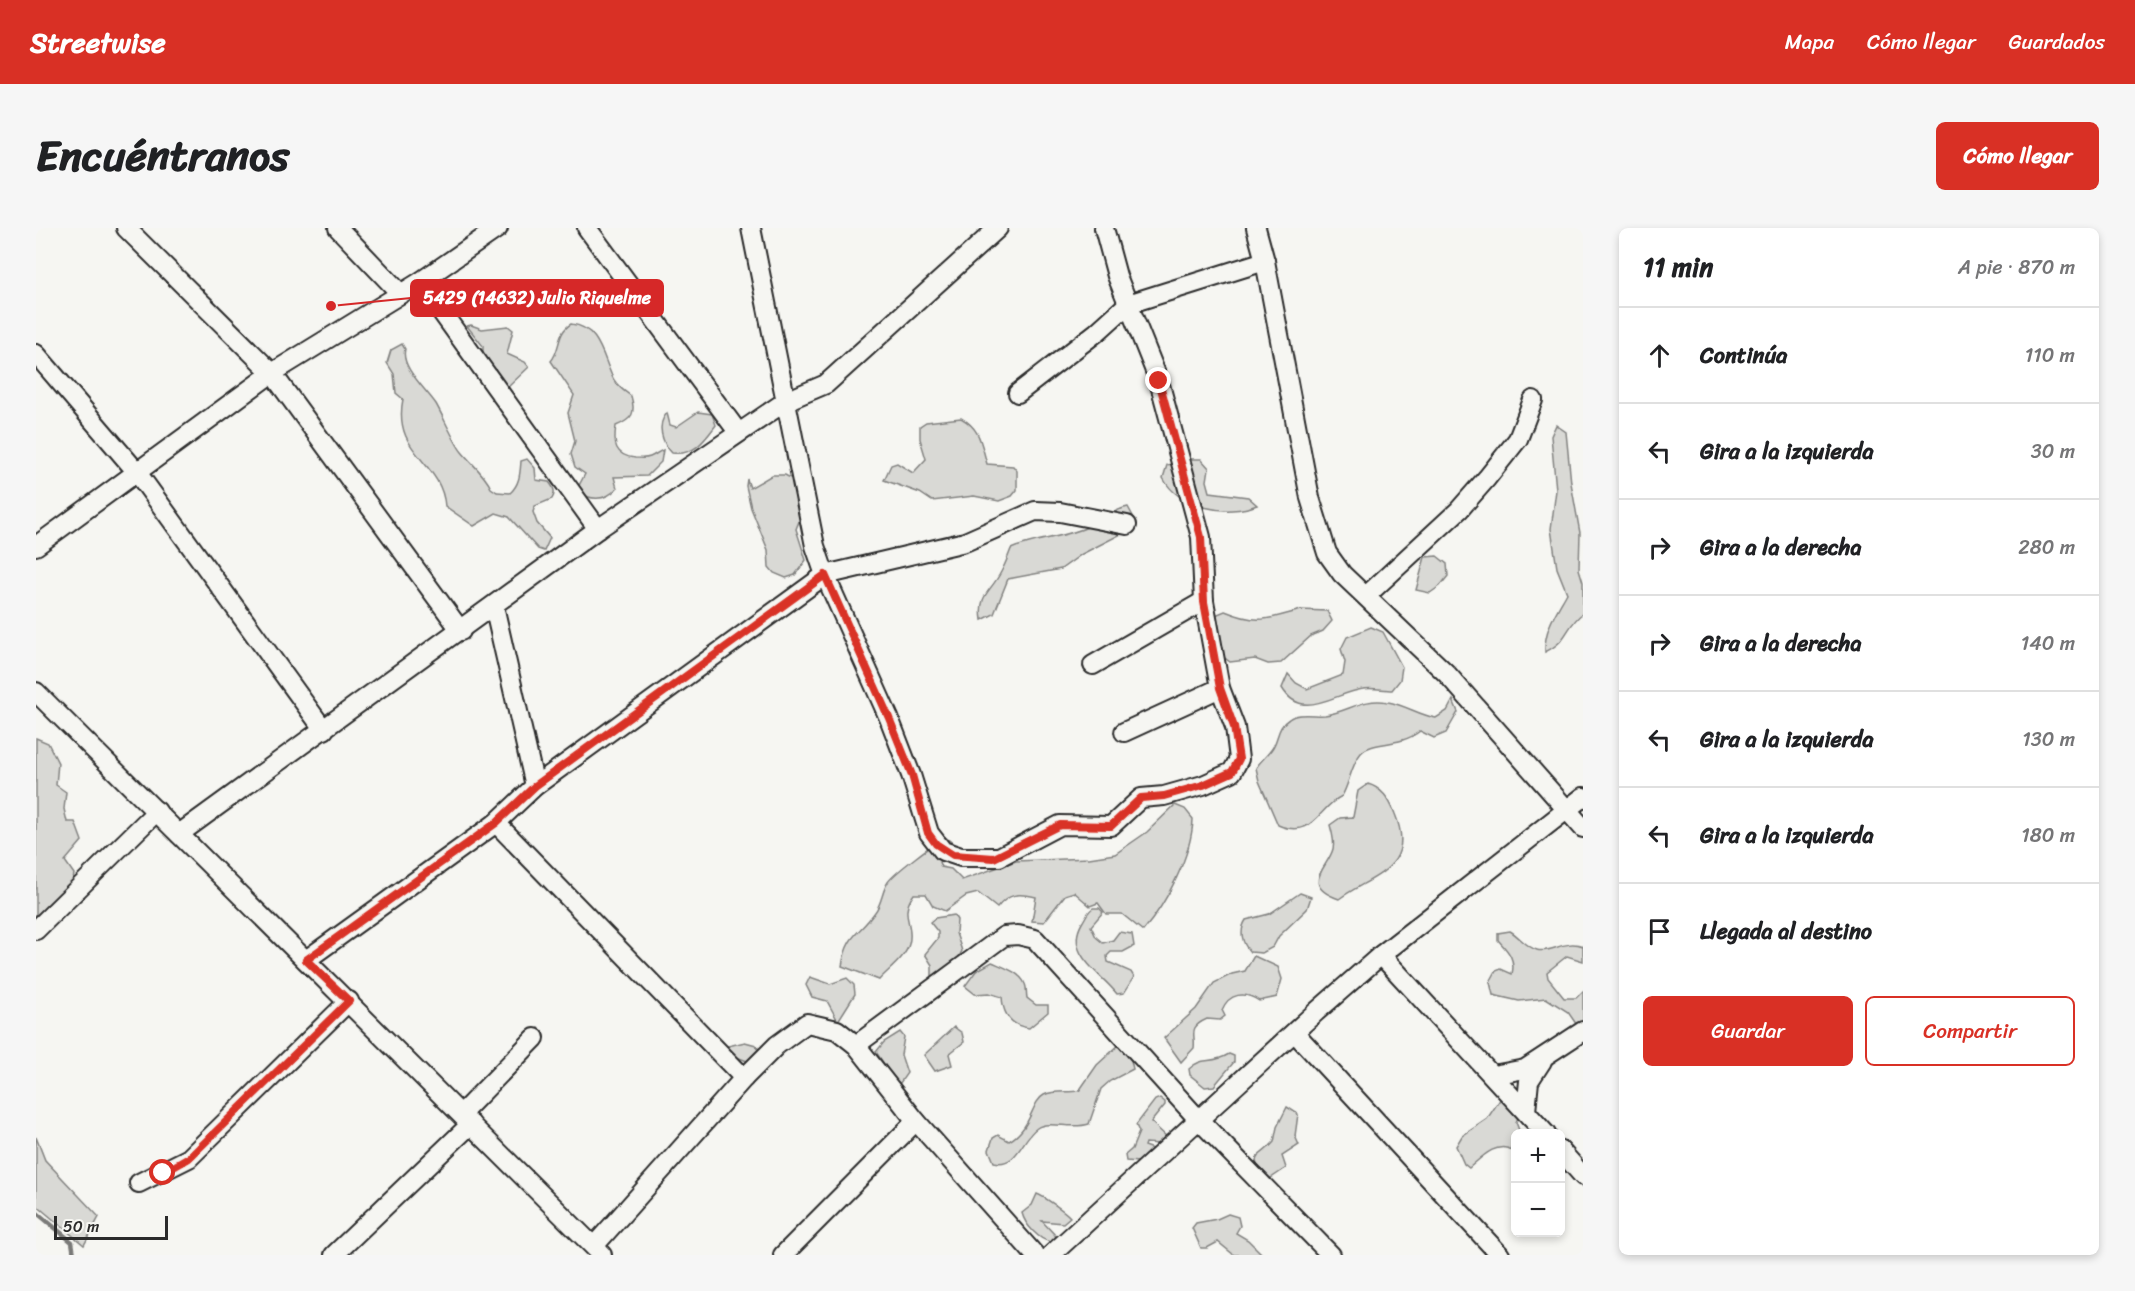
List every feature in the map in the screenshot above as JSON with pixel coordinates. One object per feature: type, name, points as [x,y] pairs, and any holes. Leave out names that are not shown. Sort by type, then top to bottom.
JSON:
[{"type":"street","points":[[126,228],[272,374],[461,631]]},
{"type":"street","points":[[338,228],[400,292]]},
{"type":"street","points":[[36,546],[272,374],[400,292],[420,282],[498,228]]},
{"type":"street","points":[[587,228],[738,432]]},
{"type":"street","points":[[751,228],[814,546],[825,575],[912,775],[928,833],[936,844],[953,855],[999,858],[1066,824],[1087,827],[1111,826],[1141,798],[1164,796],[1203,785],[1232,772],[1239,759],[1234,727],[1220,688],[1204,602],[1201,537],[1159,381],[1128,304],[1104,228]]},
{"type":"street","points":[[179,834],[461,631],[598,529],[786,401],[825,384],[998,228]]},
{"type":"street","points":[[1256,228],[1265,261],[1310,498],[1330,559],[1342,574],[1447,675],[1520,754],[1583,828]]},
{"type":"street","points":[[1018,393],[1128,304],[1265,261]]},
{"type":"street","points":[[420,282],[598,529]]},
{"type":"street","points":[[36,354],[43,373],[136,471],[324,730]]},
{"type":"street","points":[[1366,596],[1459,510],[1487,478],[1518,439],[1533,400]]},
{"type":"street","points":[[306,960],[496,823],[535,786],[825,575],[965,542],[1035,511],[1060,512],[1126,525]]},
{"type":"street","points":[[1093,665],[1204,602]]},
{"type":"street","points":[[494,606],[535,786]]},
{"type":"street","points":[[1124,732],[1220,688]]},
{"type":"street","points":[[37,695],[349,1001],[598,1251],[744,1078],[777,1046],[807,1023],[837,1030],[856,1045],[916,1121],[1035,1255]]},
{"type":"street","points":[[1051,1255],[1316,1012],[1382,955],[1583,797]]},
{"type":"street","points":[[36,930],[157,811]]},
{"type":"street","points":[[496,823],[744,1078]]},
{"type":"street","points":[[856,1045],[1004,936],[1018,935],[1035,939],[1198,1119],[1331,1255]]},
{"type":"street","points":[[1382,955],[1542,1129]]},
{"type":"street","points":[[139,1182],[189,1158],[349,1001]]},
{"type":"street","points":[[1493,1075],[1525,1069],[1583,1031]]},
{"type":"street","points":[[1295,1033],[1500,1255]]},
{"type":"street","points":[[334,1255],[466,1118],[535,1038]]},
{"type":"street","points":[[1526,1111],[1529,1081],[1545,1057]]},
{"type":"street","points":[[783,1255],[916,1121]]},
{"type":"street","points":[[1565,1156],[1583,1176]]},
{"type":"shaded area","points":[[571,324],[581,326],[595,338],[614,380],[631,396],[632,415],[616,426],[615,444],[619,452],[628,457],[644,458],[663,450],[661,462],[647,476],[614,477],[617,488],[608,496],[592,498],[576,491],[585,474],[575,467],[571,454],[575,441],[568,413],[574,395],[551,361],[563,332]]},
{"type":"shaded area","points":[[467,326],[482,329],[508,326],[513,330],[507,354],[525,362],[529,367],[506,389],[483,359],[483,346]]},
{"type":"shaded area","points":[[402,344],[410,370],[436,404],[459,448],[491,488],[497,492],[510,493],[518,482],[521,461],[527,459],[535,468],[536,480],[549,482],[552,486],[554,492],[552,499],[535,506],[533,512],[537,523],[550,538],[544,551],[538,549],[509,517],[496,513],[474,526],[445,506],[442,490],[410,445],[404,432],[401,418],[403,399],[396,393],[394,374],[387,363],[391,350]]},
{"type":"shaded area","points":[[698,412],[712,414],[716,425],[703,442],[692,450],[672,453],[665,444],[661,428],[667,413],[670,425],[676,427]]},
{"type":"shaded area","points":[[961,418],[968,422],[976,432],[987,464],[1013,466],[1017,471],[1017,490],[1012,496],[999,501],[974,496],[932,501],[920,493],[884,480],[891,465],[897,463],[913,473],[926,459],[920,439],[920,426],[926,422]]},
{"type":"shaded area","points":[[1556,425],[1566,432],[1571,483],[1580,533],[1579,569],[1583,582],[1583,613],[1572,624],[1563,639],[1545,652],[1546,636],[1567,593],[1557,568],[1551,529],[1556,490],[1551,436]]},
{"type":"shaded area","points":[[1188,459],[1201,459],[1209,468],[1207,481],[1210,492],[1248,497],[1257,505],[1245,509],[1218,510],[1180,497],[1163,478],[1167,465]]},
{"type":"shaded area","points":[[772,475],[785,475],[796,481],[803,511],[796,529],[806,560],[795,575],[786,578],[774,573],[769,567],[768,550],[751,508],[746,486],[747,479],[750,488]]},
{"type":"shaded area","points":[[1128,507],[1134,518],[1129,530],[1082,554],[1061,569],[1008,579],[994,614],[982,620],[982,604],[986,594],[1001,572],[1011,549],[1080,530],[1095,524],[1117,510]]},
{"type":"shaded area","points":[[1437,556],[1447,564],[1448,576],[1430,593],[1416,590],[1425,557]]},
{"type":"shaded area","points":[[1301,610],[1327,611],[1332,621],[1323,631],[1311,636],[1281,663],[1268,664],[1255,659],[1230,662],[1217,652],[1213,616],[1225,611],[1246,618],[1263,619]]},
{"type":"shaded area","points":[[1371,627],[1383,632],[1402,667],[1400,680],[1392,690],[1363,689],[1309,704],[1299,703],[1290,698],[1282,688],[1288,674],[1296,683],[1307,689],[1343,675],[1345,662],[1341,649],[1347,637]]},
{"type":"shaded area","points":[[1453,700],[1458,712],[1446,733],[1434,738],[1420,731],[1403,740],[1366,749],[1355,763],[1342,796],[1308,825],[1290,829],[1278,825],[1259,781],[1256,768],[1274,746],[1282,726],[1289,719],[1301,715],[1325,715],[1371,701],[1394,703],[1436,718],[1447,711]]},
{"type":"shaded area","points":[[36,738],[48,743],[58,763],[56,785],[66,792],[64,809],[67,822],[75,822],[82,841],[65,861],[74,874],[65,905],[55,912],[36,916]]},
{"type":"shaded area","points":[[1368,784],[1385,795],[1391,804],[1400,832],[1400,847],[1396,858],[1388,867],[1339,899],[1327,894],[1320,888],[1318,882],[1333,849],[1330,825],[1340,818],[1353,817],[1358,791]]},
{"type":"shaded area","points":[[1175,805],[1185,809],[1193,819],[1192,833],[1183,863],[1169,893],[1143,931],[1122,914],[1106,914],[1098,903],[1090,906],[1074,892],[1065,895],[1044,922],[1032,921],[1036,897],[1014,895],[997,908],[978,893],[966,896],[945,911],[933,906],[926,894],[914,894],[907,908],[910,937],[907,949],[879,980],[842,966],[850,941],[877,908],[888,882],[915,858],[945,837],[955,845],[950,855],[939,862],[941,867],[951,869],[962,880],[1016,861],[1089,858],[1115,854],[1147,832]]},
{"type":"shaded area","points":[[1300,893],[1311,897],[1307,909],[1279,936],[1273,947],[1262,953],[1250,952],[1242,937],[1246,920],[1269,914]]},
{"type":"shaded area","points":[[1093,908],[1099,908],[1103,912],[1091,926],[1096,937],[1103,943],[1113,940],[1119,932],[1132,934],[1134,946],[1123,952],[1111,952],[1107,956],[1108,962],[1131,972],[1134,977],[1124,993],[1117,994],[1081,954],[1078,934],[1082,923]]},
{"type":"shaded area","points":[[954,915],[957,920],[956,933],[962,951],[956,962],[932,978],[932,965],[925,954],[938,938],[938,932],[930,922],[935,918]]},
{"type":"shaded area","points":[[1510,931],[1537,950],[1542,951],[1570,944],[1583,946],[1583,961],[1567,956],[1547,972],[1548,978],[1564,998],[1576,998],[1583,991],[1583,1034],[1568,1012],[1546,998],[1519,1001],[1493,995],[1490,982],[1496,971],[1501,969],[1512,974],[1512,959],[1498,940],[1498,933]]},
{"type":"shaded area","points":[[1254,956],[1278,967],[1282,979],[1277,997],[1259,1001],[1243,995],[1233,997],[1225,1004],[1222,1010],[1225,1016],[1220,1020],[1207,1019],[1197,1025],[1194,1032],[1194,1048],[1181,1062],[1164,1038],[1196,1009],[1214,983],[1232,974],[1245,971]]},
{"type":"shaded area","points":[[992,962],[1019,976],[1026,986],[1027,998],[1036,1005],[1048,1005],[1048,1012],[1029,1028],[1017,1025],[1009,1018],[1004,1009],[1002,997],[989,993],[975,994],[965,986],[976,971]]},
{"type":"shaded area","points":[[810,977],[830,984],[847,978],[854,985],[855,994],[838,1021],[827,1001],[812,997],[806,985]]},
{"type":"shaded area","points":[[954,1027],[962,1033],[964,1042],[949,1054],[952,1065],[935,1071],[924,1055]]},
{"type":"shaded area","points":[[900,1032],[904,1037],[901,1055],[907,1073],[900,1083],[896,1082],[876,1052],[884,1042]]},
{"type":"shaded area","points":[[745,1042],[756,1045],[759,1050],[750,1062],[731,1055],[724,1047]]},
{"type":"shaded area","points":[[1120,1044],[1129,1051],[1133,1069],[1110,1081],[1101,1089],[1089,1124],[1082,1126],[1048,1125],[1037,1128],[1014,1157],[1002,1163],[994,1162],[989,1150],[993,1138],[998,1135],[1009,1141],[1017,1136],[1027,1123],[1036,1103],[1044,1095],[1079,1091],[1097,1065]]},
{"type":"shaded area","points":[[1229,1054],[1234,1056],[1234,1062],[1214,1086],[1205,1087],[1190,1075],[1189,1069],[1194,1065]]},
{"type":"shaded area","points":[[1160,1098],[1165,1105],[1151,1122],[1167,1137],[1161,1144],[1145,1143],[1144,1146],[1158,1151],[1139,1162],[1126,1161],[1125,1155],[1132,1149],[1139,1132],[1136,1125],[1155,1100]]},
{"type":"shaded area","points":[[1501,1098],[1521,1111],[1516,1122],[1519,1129],[1511,1129],[1511,1150],[1495,1149],[1469,1168],[1464,1164],[1456,1146],[1462,1136],[1487,1119]]},
{"type":"shaded area","points":[[1287,1107],[1298,1114],[1295,1136],[1299,1145],[1282,1156],[1286,1168],[1268,1180],[1256,1161],[1274,1142],[1277,1127]]},
{"type":"shaded area","points":[[36,1137],[45,1160],[99,1217],[84,1245],[36,1205]]},
{"type":"shaded area","points":[[1037,1194],[1070,1217],[1063,1223],[1042,1221],[1055,1235],[1056,1238],[1051,1242],[1033,1231],[1022,1213],[1032,1205]]},
{"type":"shaded area","points":[[1228,1214],[1238,1217],[1240,1226],[1236,1233],[1248,1240],[1263,1255],[1234,1255],[1218,1242],[1207,1248],[1201,1248],[1192,1228],[1196,1223],[1217,1219]]},
{"type":"waterway","points":[[36,1212],[72,1242],[74,1255]]},
{"type":"place","name":"5429 (14632) Julio Riquelme","points":[[331,306]]},
{"type":"route","points":[[163,1173],[189,1158],[349,1001],[306,960],[496,823],[535,786],[825,575],[912,775],[928,833],[936,844],[953,855],[999,858],[1060,825],[1105,828],[1111,826],[1141,798],[1164,796],[1203,785],[1232,772],[1239,759],[1234,727],[1220,688],[1204,602],[1201,537],[1159,381]]}]
